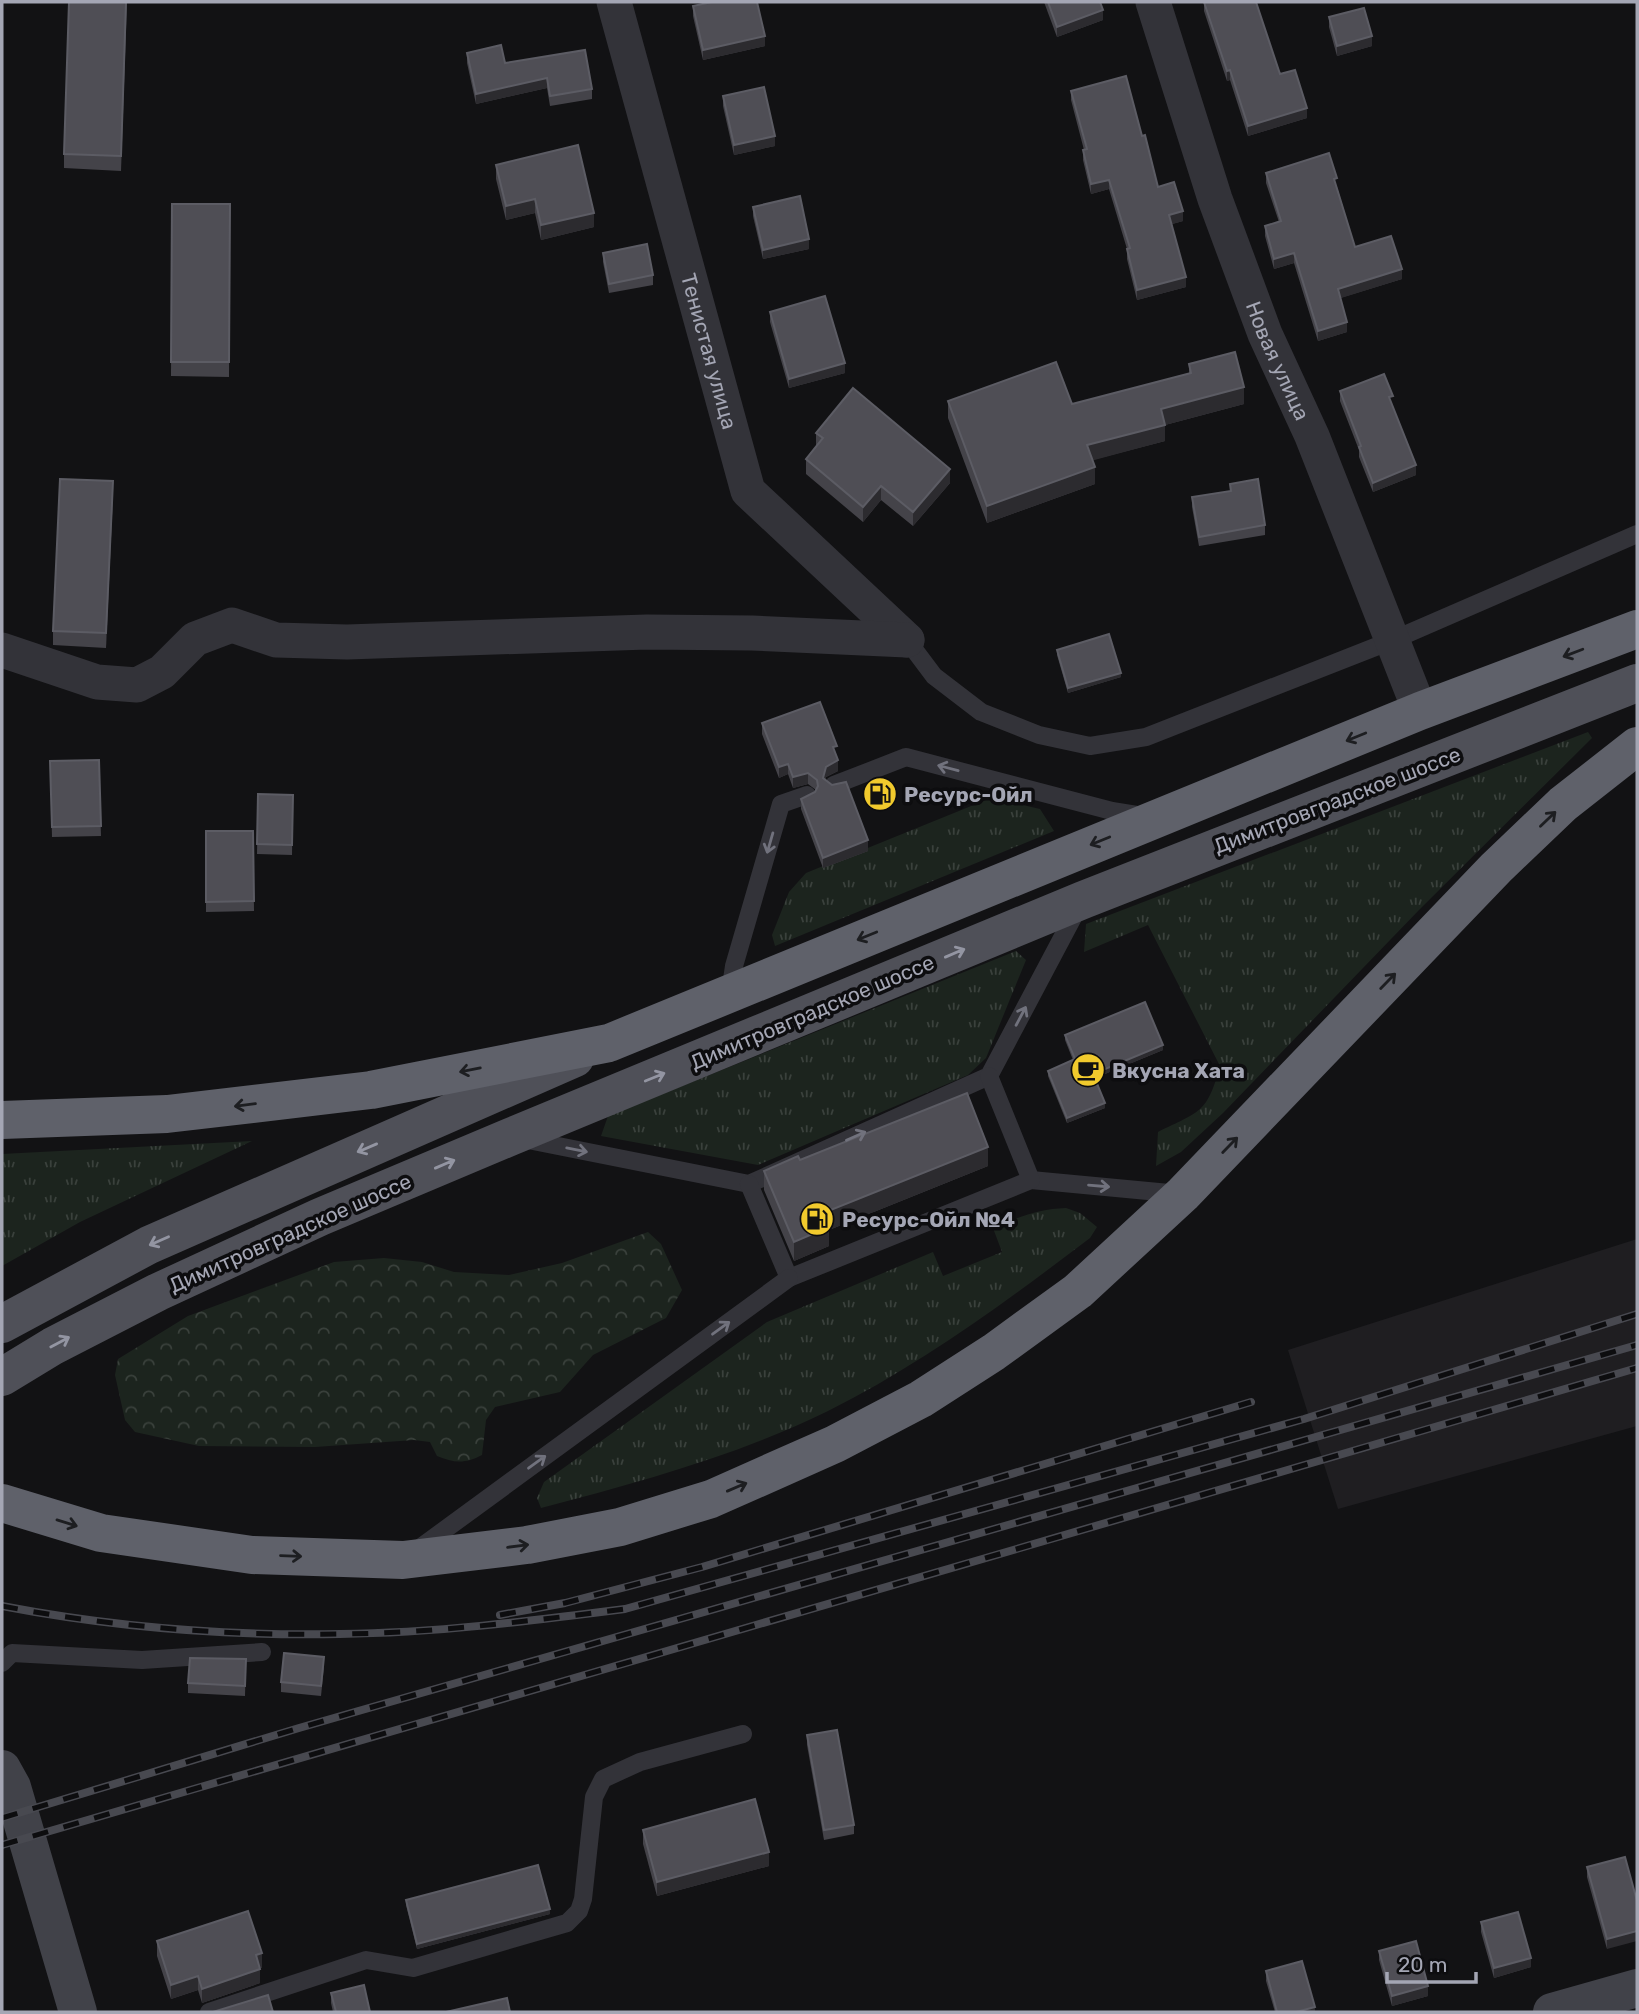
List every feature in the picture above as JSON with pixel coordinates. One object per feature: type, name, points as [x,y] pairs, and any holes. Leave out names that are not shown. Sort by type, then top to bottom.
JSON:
[{"type":"highway","points":[[2,1120],[167,1114],[358,1091],[609,1043],[1420,711],[1637,629]]},
{"type":"highway","points":[[2,1503],[102,1533],[252,1555],[403,1560],[527,1545],[620,1527],[711,1499],[835,1444],[920,1399],[1005,1345],[1078,1291],[1183,1194],[1496,868],[1563,804],[1637,746]]},
{"type":"main road","name":"Димитровградское шоссе","points":[[2,1377],[52,1346],[320,1217],[1083,900],[1637,682]]},
{"type":"main road","points":[[2,1324],[149,1245],[609,1043]]},
{"type":"street","name":"Тенистая улица","points":[[614,2],[748,491],[907,640]]},
{"type":"street","name":"Новая улица","points":[[1153,2],[1215,199],[1265,334],[1312,436],[1420,711]]},
{"type":"street","points":[[2,650],[97,682],[137,685],[162,672],[195,639],[232,625],[276,640],[347,642],[647,632],[752,633],[907,640]]},
{"type":"street","points":[[2,1769],[12,1787],[78,2012]]},
{"type":"street","points":[[1552,2012],[1615,1999]]},
{"type":"lane","points":[[907,640],[934,676],[981,712],[1039,735],[1090,746],[1146,737],[1393,640],[1637,534]]},
{"type":"lane","points":[[834,785],[906,757],[1112,811],[1157,818]]},
{"type":"lane","points":[[730,993],[734,966],[781,804],[807,795]]},
{"type":"lane","points":[[510,1137],[749,1184],[989,1076],[1083,900]]},
{"type":"lane","points":[[989,1076],[1031,1180]]},
{"type":"lane","points":[[403,1560],[789,1279],[1031,1180],[1183,1194]]},
{"type":"lane","points":[[749,1184],[789,1279]]},
{"type":"lane","points":[[2,1663],[12,1653],[142,1660],[262,1652]]},
{"type":"lane","points":[[209,2012],[366,1960],[413,1968],[567,1923],[579,1911],[583,1899],[594,1797],[603,1779],[640,1762],[743,1734]]},
{"type":"shaded area","points":[[1637,1239],[1637,1426],[1338,1509],[1288,1350]]},
{"type":"green space","points":[[1588,732],[1592,738],[1419,910],[1223,1113],[1181,1152],[1156,1166],[1158,1132],[1200,1109],[1211,1094],[1220,1066],[1148,925],[1084,952],[1086,924]]},
{"type":"green space","points":[[991,798],[1040,809],[1054,831],[775,946],[772,935],[789,892],[806,873]]},
{"type":"green space","points":[[1016,951],[1026,960],[986,1058],[968,1075],[758,1165],[601,1136],[608,1116]]},
{"type":"green space","points":[[252,1141],[80,1222],[2,1266],[2,1154]]},
{"type":"green space","points":[[1066,1208],[1080,1213],[1097,1227],[1090,1238],[963,1330],[863,1393],[793,1427],[723,1455],[541,1508],[537,1498],[544,1482],[767,1322],[933,1252],[943,1276],[1002,1252],[993,1228],[1029,1214]]},
{"type":"green space","points":[[648,1232],[661,1244],[682,1290],[666,1318],[593,1355],[560,1392],[495,1407],[486,1420],[482,1455],[476,1458],[460,1462],[449,1460],[437,1456],[430,1442],[414,1440],[315,1447],[199,1446],[135,1432],[125,1420],[115,1375],[118,1359],[188,1316],[334,1262],[384,1258],[422,1262],[454,1272],[509,1275],[562,1263]]},
{"type":"building","points":[[69,2],[126,2],[121,156],[64,154]]},
{"type":"building","points":[[712,2],[757,2],[765,36],[703,50],[693,6]]},
{"type":"building","points":[[1048,2],[1100,2],[1103,10],[1057,27]]},
{"type":"building","points":[[1204,2],[1256,2],[1280,74],[1295,70],[1307,108],[1248,126]]},
{"type":"building","points":[[1364,8],[1372,36],[1337,46],[1329,17]]},
{"type":"building","points":[[501,45],[505,63],[585,50],[592,89],[550,96],[547,78],[476,94],[467,53]]},
{"type":"building","points":[[1126,76],[1158,187],[1174,182],[1183,211],[1169,215],[1186,277],[1137,290],[1127,249],[1130,248],[1109,180],[1091,184],[1083,150],[1087,149],[1071,91]]},
{"type":"building","points":[[764,87],[775,136],[734,145],[723,96]]},
{"type":"building","points":[[578,145],[594,213],[541,225],[535,199],[506,206],[496,165]]},
{"type":"building","points":[[1329,153],[1337,178],[1334,179],[1355,247],[1391,236],[1402,269],[1338,289],[1347,322],[1318,331],[1294,253],[1274,259],[1265,226],[1281,221],[1266,173]]},
{"type":"building","points":[[800,196],[809,239],[763,250],[753,207]]},
{"type":"building","points":[[172,204],[230,204],[229,362],[171,362]]},
{"type":"building","points":[[647,244],[653,275],[609,284],[603,253]]},
{"type":"building","points":[[825,296],[845,363],[789,379],[770,312]]},
{"type":"building","points":[[1235,352],[1244,387],[1161,409],[1165,425],[1087,445],[1095,467],[987,506],[948,401],[1056,362],[1072,404],[1191,373],[1189,364]]},
{"type":"building","points":[[1384,374],[1393,396],[1389,397],[1416,465],[1373,483],[1340,391]]},
{"type":"building","points":[[853,388],[950,469],[913,512],[881,486],[863,507],[806,459],[823,438],[816,433]]},
{"type":"building","points":[[60,479],[113,481],[106,633],[53,631]]},
{"type":"building","points":[[1258,479],[1265,525],[1199,537],[1192,497],[1231,491],[1230,484]]},
{"type":"building","points":[[1109,634],[1121,673],[1068,688],[1057,650]]},
{"type":"building","points":[[820,702],[837,746],[833,747],[838,760],[826,767],[823,778],[832,785],[846,782],[868,840],[823,858],[801,799],[815,792],[817,780],[808,773],[793,777],[788,764],[779,767],[762,723]]},
{"type":"building","points":[[99,760],[101,826],[52,827],[50,761]]},
{"type":"building","points":[[258,794],[293,795],[292,845],[257,844]]},
{"type":"building","points":[[206,831],[253,831],[254,901],[206,902]]},
{"type":"building","name":"Вкусна Хата","points":[[1145,1002],[1163,1045],[1093,1074],[1105,1103],[1067,1118],[1048,1071],[1075,1059],[1065,1035]]},
{"type":"building","points":[[967,1093],[988,1147],[823,1213],[829,1227],[794,1242],[764,1171],[798,1156],[800,1160]]},
{"type":"building","points":[[284,1653],[324,1657],[321,1686],[281,1682]]},
{"type":"building","points":[[190,1658],[246,1659],[245,1686],[188,1683]]},
{"type":"building","points":[[837,1730],[854,1825],[824,1830],[807,1735]]},
{"type":"building","points":[[755,1799],[769,1852],[657,1882],[643,1830]]},
{"type":"building","points":[[1625,1857],[1637,1901],[1637,1931],[1607,1939],[1587,1867]]},
{"type":"building","points":[[538,1865],[550,1909],[417,1944],[406,1900]]},
{"type":"building","points":[[248,1911],[262,1953],[256,1955],[260,1969],[202,1989],[198,1976],[171,1985],[157,1941]]},
{"type":"building","points":[[1518,1912],[1531,1958],[1494,1968],[1481,1922]]},
{"type":"building","points":[[1416,1941],[1428,1986],[1392,1996],[1379,1951]]},
{"type":"building","points":[[1302,1961],[1315,2007],[1296,2012],[1277,2012],[1266,1971]]},
{"type":"building","points":[[364,1985],[370,2012],[336,2012],[331,1993]]},
{"type":"building","points":[[268,1995],[273,2012],[213,2012]]},
{"type":"building","points":[[507,1998],[510,2012],[446,2012]]},
{"type":"railway","points":[[2,1606],[127,1625],[212,1632],[298,1634],[447,1629],[625,1609],[1304,1419],[1637,1314]]},
{"type":"railway","points":[[2,1818],[299,1728],[1637,1345]]},
{"type":"railway","points":[[2,1845],[1637,1368]]},
{"type":"railway","points":[[500,1615],[565,1603],[702,1567],[1251,1402]]},
{"type":"place","name":"Ресурс-Ойл","points":[[880,794]]},
{"type":"place","name":"Вкусна Хата","points":[[1088,1070]]},
{"type":"place","name":"Ресурс-Ойл №4","points":[[817,1219]]}]
